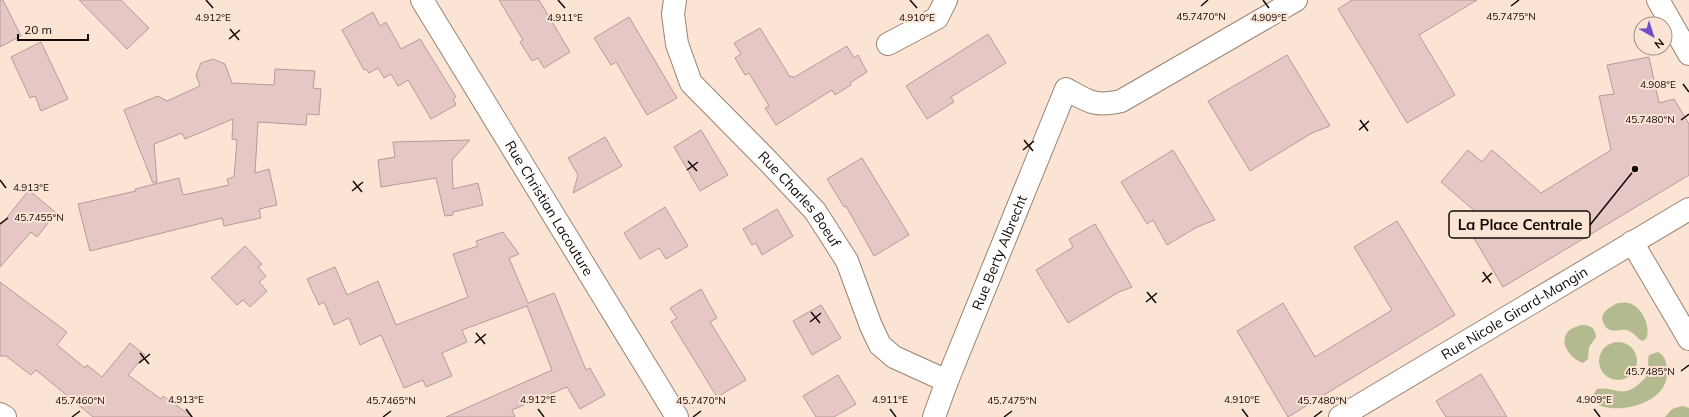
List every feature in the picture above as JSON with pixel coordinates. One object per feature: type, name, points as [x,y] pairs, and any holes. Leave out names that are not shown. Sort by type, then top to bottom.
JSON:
[{"type":"street","name":"Rue Christian Lacouture","points":[[422,0],[676,417]]},
{"type":"street","name":"Rue Charles Boeuf","points":[[675,0],[673,14],[677,44],[691,83],[768,160],[815,211],[847,261],[880,346],[894,357],[947,381]]},
{"type":"street","points":[[888,44],[937,18],[946,0]]},
{"type":"street","name":"Rue Berty Albrecht","points":[[934,417],[947,381],[1066,89],[1088,101],[1099,104],[1104,105],[1122,102],[1296,0]]},
{"type":"street","points":[[1658,0],[1689,54]]},
{"type":"street","name":"Rue Nicole Girard-Mangin","points":[[1340,417],[1689,209]]},
{"type":"street","points":[[1632,242],[1689,339]]},
{"type":"green space","points":[[1618,303],[1633,305],[1641,312],[1648,329],[1646,339],[1642,341],[1629,331],[1609,330],[1606,327],[1603,320],[1604,314],[1608,309]]},
{"type":"green space","points":[[1581,325],[1592,327],[1596,337],[1589,347],[1588,359],[1583,363],[1571,355],[1565,342],[1568,331]]},
{"type":"green space","points":[[1614,342],[1622,342],[1632,347],[1636,354],[1636,368],[1632,375],[1622,380],[1614,380],[1604,375],[1602,372],[1599,365],[1599,357],[1604,347],[1607,345]]},
{"type":"green space","points":[[1658,352],[1666,361],[1667,373],[1663,387],[1653,398],[1639,405],[1623,408],[1609,408],[1598,404],[1593,398],[1597,389],[1628,391],[1639,384],[1643,381],[1646,375],[1649,355]]},
{"type":"green space","points":[[1682,406],[1689,408],[1689,417],[1665,417],[1672,409]]},
{"type":"building","points":[[0,0],[3,0],[21,36],[0,47]]},
{"type":"building","points":[[79,0],[121,0],[149,28],[127,49]]},
{"type":"building","points":[[499,0],[539,0],[570,52],[544,68],[538,58],[532,61],[520,42],[523,40]]},
{"type":"building","points":[[1352,0],[1477,0],[1419,35],[1455,95],[1407,123],[1338,9]]},
{"type":"building","points":[[373,12],[380,26],[386,22],[401,49],[420,39],[456,97],[453,99],[456,105],[431,119],[408,80],[398,86],[391,74],[384,78],[378,68],[369,73],[366,69],[364,70],[342,30]]},
{"type":"building","points":[[629,17],[677,98],[647,115],[616,62],[611,65],[594,38]]},
{"type":"building","points":[[760,28],[790,77],[792,76],[793,78],[847,46],[854,58],[858,55],[867,72],[850,83],[851,85],[835,95],[832,90],[776,125],[765,108],[769,106],[749,73],[745,75],[735,58],[741,54],[734,43]]},
{"type":"building","points":[[988,34],[1006,63],[951,97],[954,102],[927,119],[906,86]]},
{"type":"building","points":[[41,42],[68,99],[41,111],[35,96],[30,98],[11,57]]},
{"type":"building","points":[[1287,55],[1330,126],[1312,133],[1250,171],[1208,101]]},
{"type":"building","points":[[1649,57],[1659,103],[1674,99],[1689,124],[1689,175],[1503,287],[1466,225],[1477,213],[1441,182],[1468,150],[1482,162],[1492,150],[1541,193],[1611,150],[1599,96],[1614,94],[1607,65]]},
{"type":"building","points":[[213,59],[225,64],[232,83],[274,85],[275,69],[315,71],[313,88],[321,89],[319,115],[307,114],[306,125],[258,122],[255,173],[269,169],[277,205],[259,209],[261,218],[224,226],[222,218],[90,251],[78,204],[136,191],[135,189],[179,178],[183,195],[229,185],[227,179],[234,177],[237,140],[232,139],[233,119],[185,139],[182,133],[154,144],[157,182],[153,183],[124,110],[158,96],[167,101],[200,86],[196,75],[201,63]]},
{"type":"building","points":[[701,130],[728,175],[700,191],[674,147]]},
{"type":"building","points":[[605,137],[622,166],[573,193],[578,175],[568,158]]},
{"type":"building","points":[[470,140],[452,160],[453,189],[478,183],[483,205],[453,212],[453,215],[445,216],[436,178],[381,187],[378,160],[395,157],[393,142]]},
{"type":"building","points":[[1173,150],[1215,220],[1197,227],[1167,245],[1153,220],[1147,224],[1121,182]]},
{"type":"building","points":[[862,158],[909,235],[874,256],[846,206],[844,207],[827,179]]},
{"type":"building","points":[[29,190],[56,213],[37,237],[31,232],[0,267],[0,226]]},
{"type":"building","points":[[665,207],[688,246],[666,259],[659,248],[640,259],[624,233]]},
{"type":"building","points":[[777,209],[793,236],[762,255],[756,243],[752,245],[743,229]]},
{"type":"building","points":[[1397,221],[1455,315],[1288,417],[1237,331],[1283,303],[1315,357],[1392,310],[1354,247]]},
{"type":"building","points":[[1095,224],[1132,287],[1119,292],[1068,323],[1036,270],[1073,247],[1069,239]]},
{"type":"building","points":[[503,232],[519,254],[509,258],[528,303],[554,293],[586,370],[590,368],[605,395],[580,409],[567,387],[512,410],[515,417],[446,417],[552,370],[527,306],[462,330],[467,342],[442,353],[452,376],[426,387],[423,380],[404,388],[381,335],[360,345],[349,318],[334,325],[324,302],[319,305],[307,279],[335,267],[347,295],[378,281],[396,325],[468,297],[453,254],[478,246],[476,241]]},
{"type":"building","points":[[245,246],[262,264],[258,267],[266,276],[259,282],[267,291],[250,307],[243,300],[237,305],[211,278]]},
{"type":"building","points":[[0,282],[67,332],[57,345],[85,368],[87,365],[102,377],[130,343],[145,355],[128,375],[161,399],[163,396],[193,417],[93,417],[36,370],[31,375],[6,356],[0,356]]},
{"type":"building","points":[[701,289],[717,318],[710,322],[746,380],[717,397],[671,322],[677,318],[670,308]]},
{"type":"building","points":[[821,305],[841,338],[812,355],[793,321]]},
{"type":"building","points":[[1481,374],[1507,417],[1446,417],[1436,401]]},
{"type":"building","points":[[838,375],[856,404],[834,417],[816,417],[803,396]]},
{"type":"place","name":"La Place Centrale","points":[[1635,169]]}]
